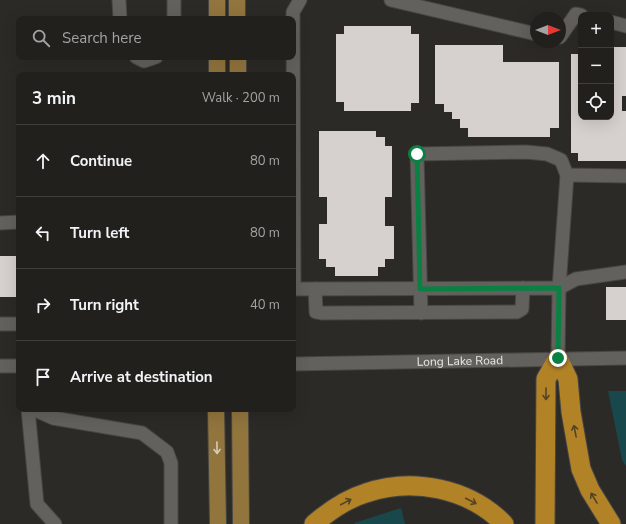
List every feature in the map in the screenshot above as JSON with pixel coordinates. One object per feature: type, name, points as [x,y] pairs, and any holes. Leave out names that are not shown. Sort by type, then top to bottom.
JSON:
[{"type":"highway","points":[[546,524],[546,379],[558,358]]},
{"type":"highway","points":[[558,358],[568,379],[571,412],[581,469],[590,490],[611,524]]},
{"type":"highway","points":[[314,524],[346,501],[366,493],[385,488],[409,486],[429,487],[470,499],[488,510],[504,524]]},
{"type":"main road","points":[[217,0],[217,16]]},
{"type":"main road","points":[[237,0],[237,16]]},
{"type":"main road","points":[[217,60],[217,72]]},
{"type":"main road","points":[[238,60],[238,72]]},
{"type":"main road","points":[[216,412],[218,524]]},
{"type":"main road","points":[[240,412],[241,524]]},
{"type":"street","points":[[119,0],[120,16]]},
{"type":"street","points":[[174,0],[174,16]]},
{"type":"street","points":[[293,16],[293,12],[300,0]]},
{"type":"street","points":[[391,0],[530,33]]},
{"type":"street","points":[[566,28],[576,14],[578,14]]},
{"type":"street","points":[[614,23],[626,26]]},
{"type":"street","points":[[293,60],[293,72]]},
{"type":"street","points":[[421,313],[417,154],[526,152],[547,154],[561,160],[567,176],[559,288],[558,358]]},
{"type":"street","points":[[567,176],[626,176]]},
{"type":"street","points":[[0,223],[16,222]]},
{"type":"street","points":[[296,289],[559,288],[576,279],[626,272]]},
{"type":"street","points":[[315,289],[316,312],[421,313],[520,312],[523,306],[523,288]]},
{"type":"street","points":[[0,324],[16,324]]},
{"type":"street","name":"Long Lake Road","points":[[296,364],[558,358],[626,358]]},
{"type":"street","points":[[0,366],[16,366]]},
{"type":"street","points":[[28,412],[37,504],[55,524]]},
{"type":"street","points":[[40,412],[54,418],[142,433],[167,452],[171,463],[171,524]]},
{"type":"water","points":[[608,391],[626,391],[626,466],[622,460]]},
{"type":"water","points":[[401,508],[405,524],[354,523]]},
{"type":"building","points":[[344,26],[411,26],[411,34],[419,34],[419,103],[411,103],[411,111],[344,111],[344,102],[336,102],[336,34],[344,34]]},
{"type":"building","points":[[435,45],[503,45],[503,62],[559,62],[559,128],[550,128],[550,137],[468,137],[468,128],[460,128],[460,119],[452,119],[452,112],[444,112],[444,104],[435,104]]},
{"type":"building","points":[[614,47],[626,47],[626,96],[622,96],[622,111],[626,111],[626,161],[578,161],[578,153],[571,153],[571,54],[578,54],[578,120],[614,120]]},
{"type":"building","points":[[319,131],[376,131],[376,137],[385,137],[385,146],[392,146],[392,197],[385,197],[385,226],[394,226],[394,259],[385,259],[385,267],[378,267],[378,276],[335,276],[335,267],[326,267],[326,259],[319,259],[319,224],[327,224],[327,197],[319,197]]},
{"type":"building","points":[[0,256],[16,256],[16,297],[0,297]]},
{"type":"building","points":[[606,287],[626,287],[626,320],[606,320]]},
{"type":"route","points":[[417,154],[420,289],[559,288],[558,358]]}]
